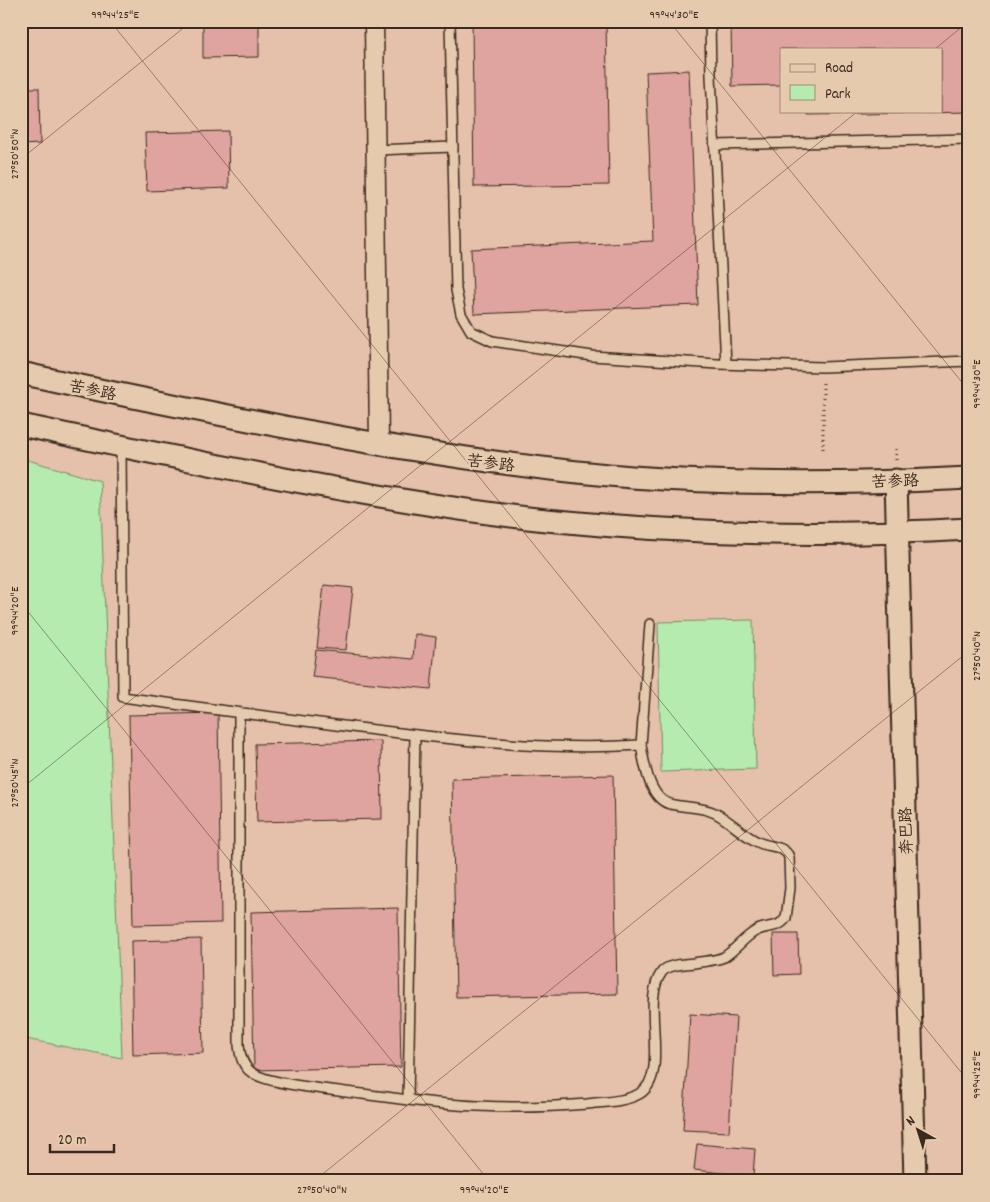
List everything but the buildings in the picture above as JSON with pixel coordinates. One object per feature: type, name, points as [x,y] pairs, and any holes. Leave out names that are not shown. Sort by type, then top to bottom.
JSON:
[{"type":"street","points":[[374,21],[379,444]]},
{"type":"street","name":"苦参路","points":[[21,374],[227,416],[379,444],[454,457],[540,468],[633,477],[727,482],[833,482],[969,478]]},
{"type":"street","points":[[21,425],[339,489],[446,507],[544,520],[629,528],[726,532],[834,533],[969,529]]},
{"type":"street","name":"奔巴路","points":[[896,480],[914,1181]]},
{"type":"lane","points":[[450,21],[456,290],[461,314],[472,331],[492,341],[592,356],[824,368],[969,361]]},
{"type":"lane","points":[[710,21],[726,364]]},
{"type":"lane","points":[[715,145],[969,139]]},
{"type":"lane","points":[[375,150],[452,147]]},
{"type":"lane","points":[[121,446],[122,697],[496,744],[582,747],[641,744]]},
{"type":"lane","points":[[239,713],[239,1045],[240,1056],[244,1065],[260,1077],[283,1083],[408,1100],[476,1106],[519,1107],[612,1101],[638,1094],[649,1084],[654,1061],[655,997],[657,982],[662,972],[675,966],[722,957],[754,932],[783,922],[788,906],[790,888],[788,853],[757,842],[725,818],[713,812],[670,804],[656,793],[644,764],[641,744],[650,624]]},
{"type":"lane","points":[[408,1100],[415,735]]},
{"type":"path","points":[[823,449],[824,368]]},
{"type":"green space","points":[[21,458],[100,481],[122,1058],[21,1038]]},
{"type":"green space","points":[[753,620],[756,769],[661,772],[658,622]]}]
